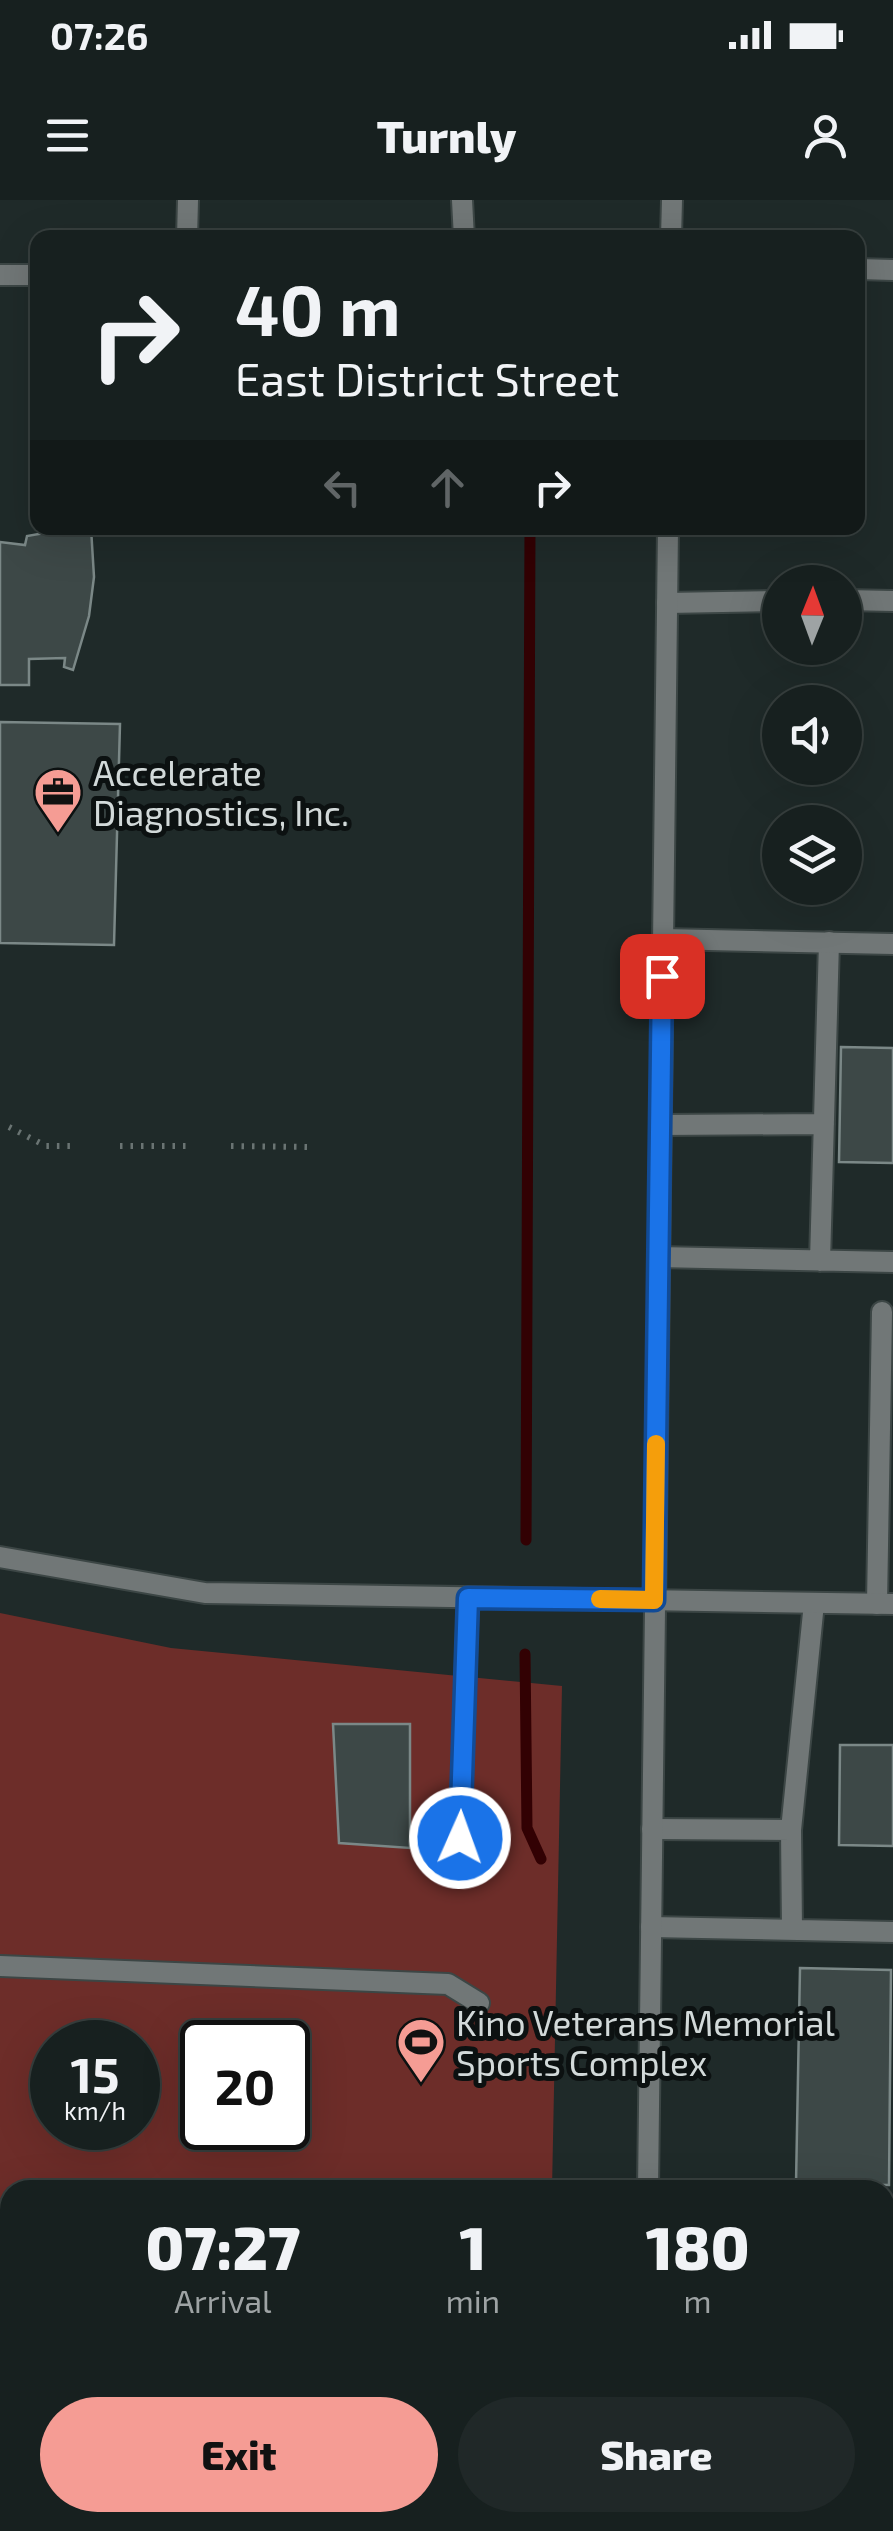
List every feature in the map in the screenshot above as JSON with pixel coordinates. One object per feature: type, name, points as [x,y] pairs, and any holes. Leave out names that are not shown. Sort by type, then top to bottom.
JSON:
[{"type":"street","points":[[187,230],[188,200]]},
{"type":"street","points":[[462,200],[464,230]]},
{"type":"street","points":[[671,230],[672,200]]},
{"type":"street","points":[[865,269],[893,270]]},
{"type":"street","points":[[0,274],[30,275]]},
{"type":"street","points":[[648,2180],[668,535]]},
{"type":"street","points":[[862,600],[893,600]]},
{"type":"street","points":[[667,603],[762,601]]},
{"type":"street","points":[[663,940],[893,944]]},
{"type":"street","points":[[820,1261],[829,942]]},
{"type":"street","points":[[660,1124],[824,1124]]},
{"type":"street","points":[[658,1258],[893,1262]]},
{"type":"street","points":[[0,1557],[205,1593],[885,1604],[882,1312]]},
{"type":"street","points":[[460,1838],[468,1598]]},
{"type":"street","points":[[792,1930],[791,1830],[814,1603]]},
{"type":"street","points":[[652,1829],[791,1830]]},
{"type":"street","points":[[651,1926],[893,1932]]},
{"type":"street","points":[[0,1966],[448,1984],[478,2003]]},
{"type":"path","points":[[9,1127],[46,1146],[76,1146]]},
{"type":"path","points":[[120,1146],[188,1146]]},
{"type":"path","points":[[230,1146],[312,1147]]},
{"type":"shaded area","name":"Kino Veterans Memorial Sports Complex","points":[[0,1613],[171,1648],[562,1686],[552,2180],[0,2180]]},
{"type":"building","name":"Accelerate Diagnostics, Inc.","points":[[91,535],[94,577],[89,616],[73,670],[64,667],[65,658],[29,659],[29,685],[0,685],[0,542],[25,545],[27,536]]},
{"type":"building","name":"Accelerate Diagnostics, Inc.","points":[[0,722],[120,724],[114,945],[0,943]]},
{"type":"building","points":[[841,1047],[893,1048],[893,1163],[839,1162]]},
{"type":"building","points":[[333,1724],[410,1724],[410,1848],[339,1843]]},
{"type":"building","points":[[840,1745],[893,1745],[893,1846],[839,1845]]},
{"type":"building","points":[[800,1968],[891,1970],[889,2180],[796,2180]]},
{"type":"waterway","points":[[526,1540],[530,535]]},
{"type":"waterway","points":[[525,1654],[527,1828],[541,1859]]},
{"type":"slow traffic","points":[[600,1599],[654,1600],[656,1444]]},
{"type":"place","name":"Accelerate Diagnostics, Inc.","points":[[58,834]]},
{"type":"place","name":"Kino Veterans Memorial Sports Complex","points":[[421,2084]]},
{"type":"route","points":[[460,1838],[468,1598],[654,1600],[662,976]]}]
